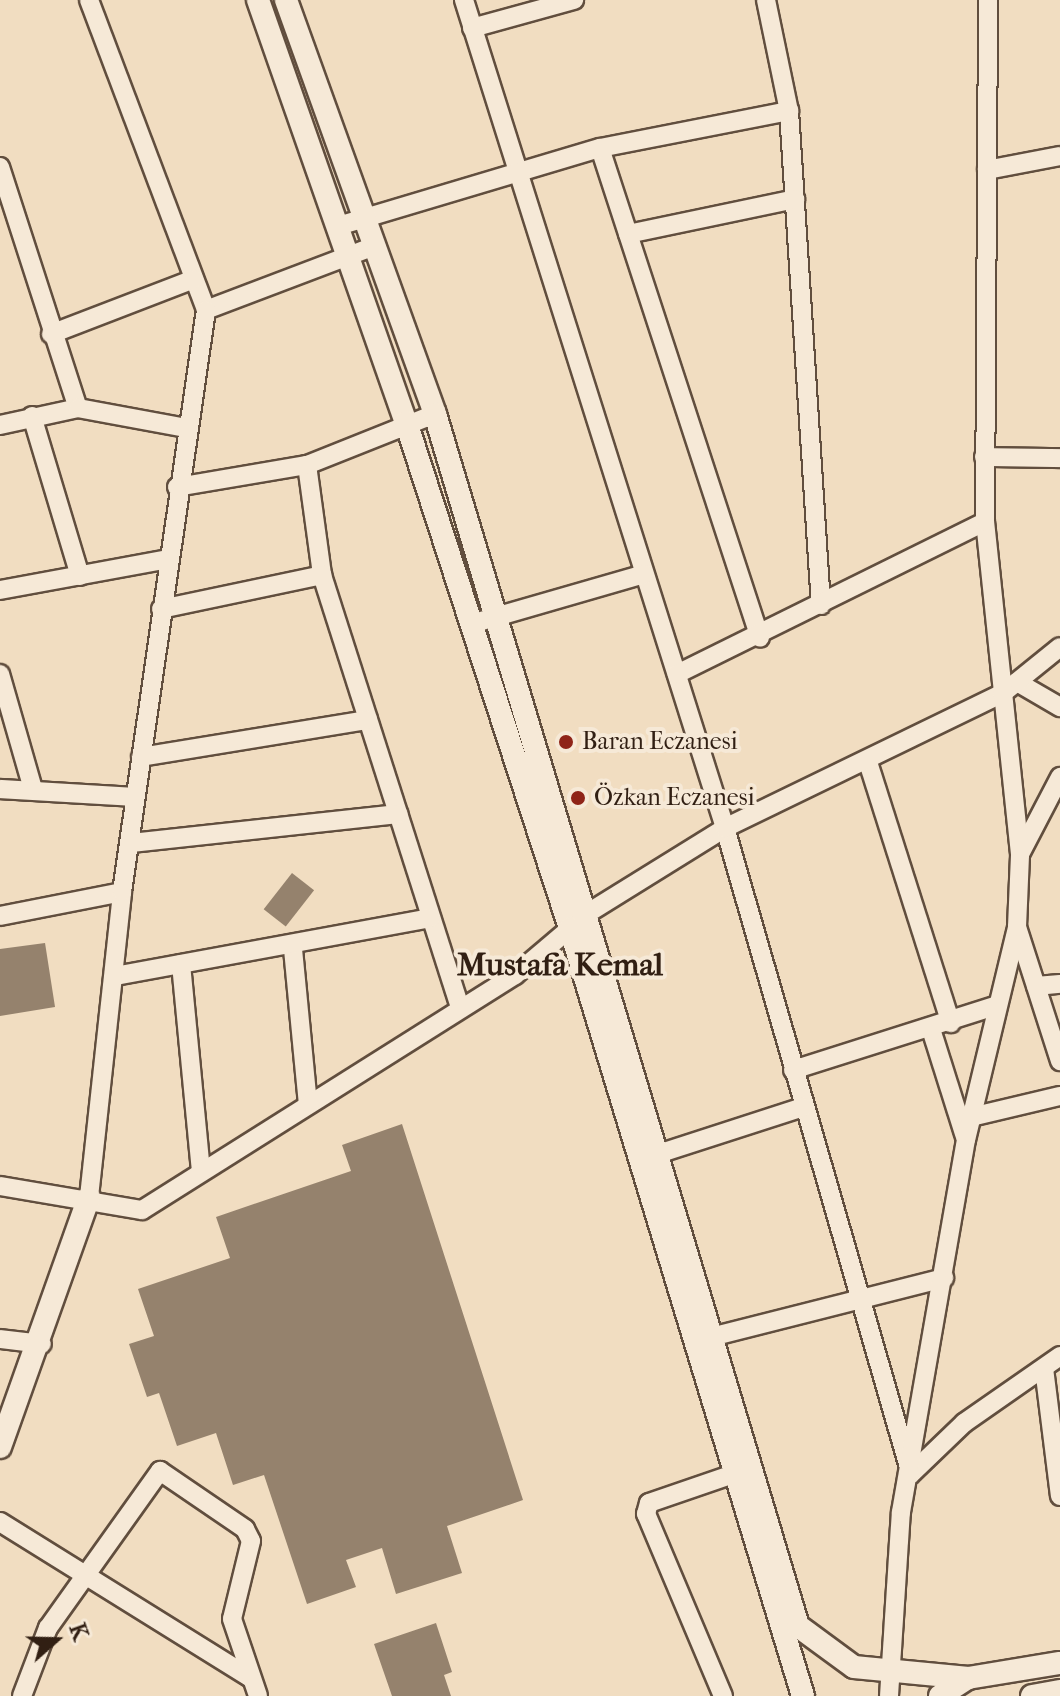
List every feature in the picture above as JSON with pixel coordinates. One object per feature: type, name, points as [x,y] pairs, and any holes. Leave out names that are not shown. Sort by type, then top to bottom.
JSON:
[{"type":"street","points":[[1,1441],[42,1344],[89,1197],[122,892],[177,487],[206,310],[89,0]]},
{"type":"street","points":[[258,0],[406,422],[798,1626],[854,1667],[889,1672],[968,1678],[1060,1663]]},
{"type":"street","points":[[286,0],[361,219],[435,414],[588,913],[661,1153],[731,1475],[803,1696]]},
{"type":"street","points":[[464,0],[514,172],[725,828],[911,1474]]},
{"type":"street","points":[[472,28],[574,0]]},
{"type":"street","points":[[766,0],[789,111],[821,605]]},
{"type":"street","points":[[889,1696],[911,1474],[966,1140],[995,1006],[1017,927],[1020,854],[1010,688],[985,522],[988,0]]},
{"type":"street","points":[[338,226],[600,148],[789,111]]},
{"type":"street","points":[[600,148],[760,638]]},
{"type":"street","points":[[987,170],[1060,156]]},
{"type":"street","points":[[0,167],[51,334],[78,408]]},
{"type":"street","points":[[628,234],[795,199]]},
{"type":"street","points":[[206,310],[372,247]]},
{"type":"street","points":[[51,334],[194,279]]},
{"type":"street","points":[[0,425],[78,408],[186,428]]},
{"type":"street","points":[[177,487],[307,465],[406,422],[435,414]]},
{"type":"street","points":[[32,416],[80,576]]},
{"type":"street","points":[[984,457],[1060,458]]},
{"type":"street","points":[[307,465],[322,575],[460,1008]]},
{"type":"street","points":[[677,674],[760,638],[985,522]]},
{"type":"street","points":[[0,590],[169,559]]},
{"type":"street","points":[[471,624],[644,574]]},
{"type":"street","points":[[161,609],[322,575]]},
{"type":"street","points":[[0,1186],[89,1197],[142,1210],[515,975],[588,913],[725,828],[868,762],[1010,688],[1060,647]]},
{"type":"street","points":[[0,674],[33,789]]},
{"type":"street","points":[[1010,688],[1060,707]]},
{"type":"street","points":[[141,757],[368,720]]},
{"type":"street","points":[[868,762],[951,1023]]},
{"type":"street","points":[[1020,854],[1060,777]]},
{"type":"street","points":[[0,789],[135,797]]},
{"type":"street","points":[[131,843],[398,814]]},
{"type":"street","points":[[0,916],[122,892]]},
{"type":"street","points":[[115,976],[293,949],[431,918]]},
{"type":"street","points":[[1017,927],[1060,1061]]},
{"type":"street","points":[[293,949],[308,1104]]},
{"type":"street","points":[[181,964],[201,1170]]},
{"type":"street","points":[[1036,986],[1060,984]]},
{"type":"street","points":[[793,1070],[951,1023],[995,1006]]},
{"type":"street","points":[[931,1029],[966,1140]]},
{"type":"street","points":[[971,1117],[1060,1096]]},
{"type":"street","points":[[661,1153],[803,1107]]},
{"type":"street","points":[[703,1339],[862,1296],[944,1278]]},
{"type":"street","points":[[0,1339],[42,1344]]},
{"type":"street","points":[[911,1474],[964,1423],[1060,1356]]},
{"type":"street","points":[[1044,1368],[1060,1496]]},
{"type":"street","points":[[22,1696],[33,1654],[81,1574],[160,1471],[245,1529],[251,1541],[232,1619],[254,1687]]},
{"type":"street","points":[[723,1696],[646,1514],[649,1503],[731,1475]]},
{"type":"street","points":[[0,1522],[254,1687]]},
{"type":"street","points":[[940,1696],[968,1678]]},
{"type":"street","points":[[1032,1696],[1060,1691]]},
{"type":"building","points":[[292,873],[314,890],[286,926],[264,909]]},
{"type":"building","points":[[45,943],[55,1007],[0,1016],[0,949]]},
{"type":"building","points":[[402,1124],[523,1500],[447,1526],[462,1573],[396,1594],[382,1548],[346,1560],[356,1587],[307,1604],[264,1475],[233,1485],[216,1433],[177,1446],[159,1393],[147,1397],[129,1344],[154,1336],[138,1289],[230,1258],[216,1217],[351,1171],[342,1145]]},
{"type":"building","points":[[436,1623],[452,1672],[444,1675],[451,1696],[392,1696],[374,1644]]},
{"type":"place","name":"Baran Eczanesi","points":[[566,742]]},
{"type":"place","name":"Özkan Eczanesi","points":[[578,798]]},
{"type":"district","name":"Mustafa Kemal","points":[[560,965]]}]
